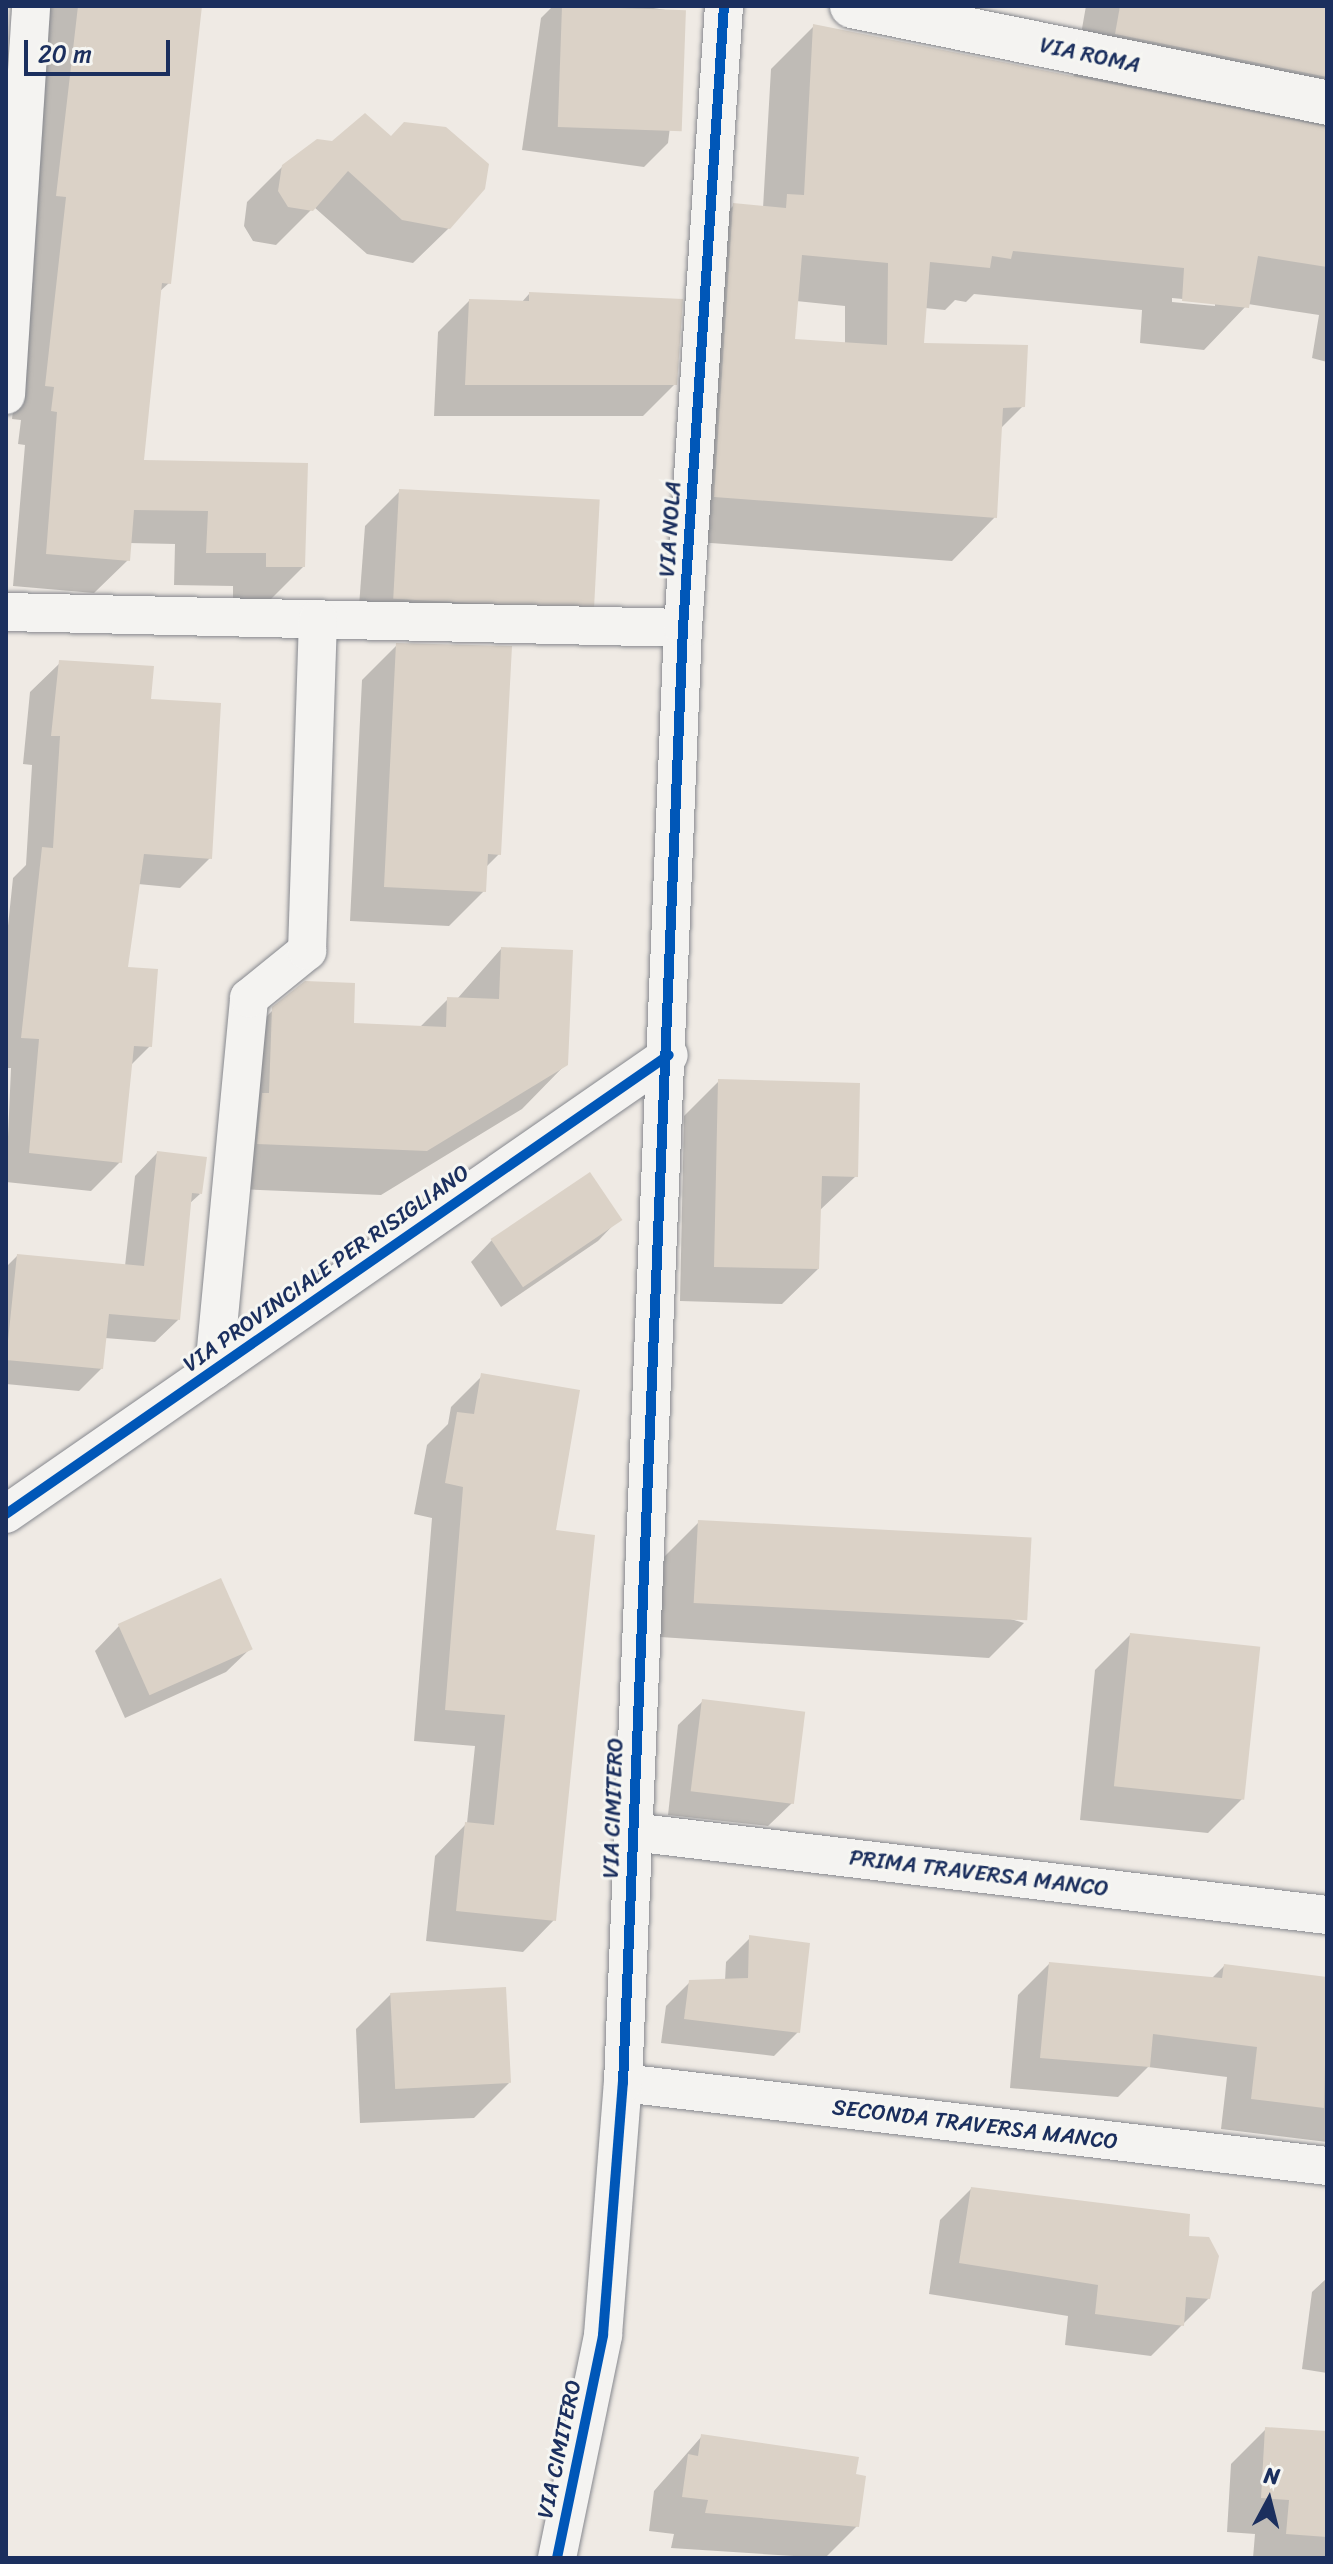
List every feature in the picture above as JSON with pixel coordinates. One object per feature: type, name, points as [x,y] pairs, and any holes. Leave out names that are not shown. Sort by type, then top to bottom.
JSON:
[{"type":"street","points":[[6,395],[31,6]]},
{"type":"street","name":"VIA NOLA","points":[[669,1055],[683,628],[724,6]]},
{"type":"street","name":"VIA ROMA","points":[[852,6],[1327,103]]},
{"type":"street","points":[[6,612],[683,628]]},
{"type":"street","points":[[214,1370],[249,998],[307,951],[318,619]]},
{"type":"street","name":"VIA PROVINCIALE PER RISIGLIANO","points":[[6,1514],[669,1055]]},
{"type":"street","name":"VIA CIMITERO","points":[[563,2557],[603,2335],[623,2083],[652,1287],[669,1055]]},
{"type":"street","name":"PRIMA TRAVERSA MANCO","points":[[632,1832],[1327,1915]]},
{"type":"street","name":"SECONDA TRAVERSA MANCO","points":[[623,2083],[1327,2166]]},
{"type":"building","points":[[78,6],[202,6],[171,284],[162,283],[144,460],[308,463],[305,567],[266,567],[266,553],[206,553],[208,511],[134,510],[130,561],[46,554],[57,412],[51,411],[54,387],[45,386],[66,197],[56,196]]},
{"type":"building","points":[[562,6],[686,10],[682,131],[558,127]]},
{"type":"building","points":[[1120,6],[1327,6],[1327,77],[1115,34]]},
{"type":"building","points":[[813,24],[1327,127],[1327,267],[1258,256],[1249,308],[1182,301],[1184,268],[1013,251],[1011,259],[992,256],[990,268],[930,262],[924,343],[1028,345],[1025,407],[1003,408],[997,518],[714,497],[733,203],[786,208],[787,194],[804,195]],"holes":[[[802,255],[888,263],[887,345],[795,339]]]},
{"type":"building","points":[[365,113],[391,136],[404,122],[446,127],[489,164],[485,189],[450,229],[402,220],[348,171],[313,211],[288,207],[278,191],[282,165],[317,139],[332,141]]},
{"type":"building","points":[[529,292],[683,299],[677,385],[465,385],[469,299],[529,301]]},
{"type":"building","points":[[399,489],[600,500],[594,609],[393,599]]},
{"type":"building","points":[[396,643],[512,646],[501,855],[488,854],[486,892],[384,887]]},
{"type":"building","points":[[59,660],[154,666],[151,699],[221,703],[212,859],[144,854],[128,967],[158,969],[152,1047],[134,1046],[122,1163],[29,1153],[39,1039],[21,1038],[42,847],[53,848],[60,736],[51,736]]},
{"type":"building","points":[[501,947],[573,950],[568,1065],[427,1151],[257,1144],[262,1093],[269,1093],[272,1007],[305,981],[355,983],[354,1023],[446,1027],[447,997],[499,999]]},
{"type":"building","points":[[718,1079],[860,1083],[858,1177],[822,1176],[819,1269],[714,1267]]},
{"type":"building","points":[[157,1151],[207,1157],[202,1194],[192,1193],[180,1320],[109,1314],[103,1369],[6,1360],[17,1254],[144,1266]]},
{"type":"building","points":[[590,1172],[622,1220],[523,1287],[491,1239]]},
{"type":"building","points":[[481,1373],[580,1390],[556,1530],[595,1535],[556,1921],[456,1911],[465,1822],[494,1825],[505,1715],[445,1710],[463,1487],[445,1483],[457,1412],[474,1414]]},
{"type":"building","points":[[698,1520],[1032,1537],[1027,1620],[694,1603]]},
{"type":"building","points":[[221,1578],[253,1649],[149,1695],[118,1624]]},
{"type":"building","points":[[1130,1633],[1260,1647],[1244,1800],[1114,1786]]},
{"type":"building","points":[[702,1699],[805,1712],[794,1804],[691,1791]]},
{"type":"building","points":[[749,1935],[810,1943],[800,2033],[684,2019],[689,1980],[748,1978]]},
{"type":"building","points":[[1049,1962],[1222,1978],[1224,1964],[1327,1977],[1324,2108],[1251,2099],[1257,2047],[1153,2034],[1150,2067],[1040,2058]]},
{"type":"building","points":[[506,1987],[511,2083],[395,2089],[390,1993]]},
{"type":"building","points":[[971,2187],[1190,2214],[1189,2236],[1209,2237],[1219,2256],[1210,2299],[1186,2297],[1184,2326],[1095,2314],[1098,2285],[959,2263]]},
{"type":"building","points":[[1265,2427],[1327,2431],[1327,2537],[1286,2534],[1289,2500],[1261,2498]]},
{"type":"building","points":[[701,2434],[859,2457],[856,2474],[866,2476],[859,2527],[705,2513],[708,2500],[682,2497],[688,2454],[698,2456]]},
{"type":"cycle path","points":[[557,2558],[603,2335],[623,2083],[683,628],[724,6]]},
{"type":"cycle path","points":[[6,1514],[669,1055]]}]
